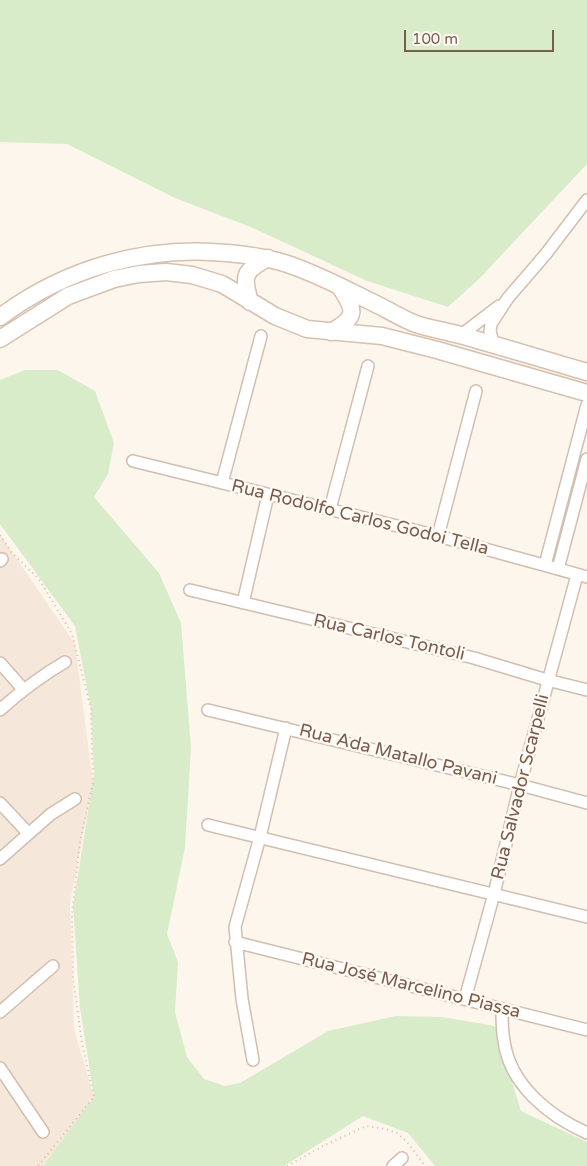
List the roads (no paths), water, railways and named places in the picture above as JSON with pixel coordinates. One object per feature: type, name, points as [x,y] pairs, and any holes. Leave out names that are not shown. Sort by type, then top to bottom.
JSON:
[{"type":"main road","points":[[0,317],[13,307],[76,274],[123,259],[168,252],[202,251],[268,258],[294,266],[416,324],[461,335],[587,372]]},
{"type":"main road","points":[[250,302],[245,283],[246,274],[251,268],[268,258]]},
{"type":"main road","points":[[0,339],[68,296],[114,279],[139,274],[166,272],[192,275],[222,284],[275,316],[307,329],[382,336],[587,393]]},
{"type":"main road","points":[[331,332],[345,324],[352,311],[351,303],[338,286]]},
{"type":"street","points":[[494,346],[490,331],[491,324],[508,298],[545,255],[587,200]]},
{"type":"street","points":[[461,335],[508,298]]},
{"type":"street","points":[[222,483],[260,336]]},
{"type":"street","points":[[330,509],[368,366]]},
{"type":"street","points":[[438,536],[476,391]]},
{"type":"street","points":[[545,565],[587,405]]},
{"type":"street","points":[[558,569],[587,460]]},
{"type":"street","name":"Rua Rodolfo Carlos Godoi Tella","points":[[133,461],[438,536],[582,576]]},
{"type":"street","points":[[243,603],[268,494]]},
{"type":"street","name":"Rua Salvador Scarpelli","points":[[465,999],[494,894],[548,680],[582,576]]},
{"type":"street","name":"Rua Carlos Tontoli","points":[[190,590],[474,658],[587,690]]},
{"type":"street","points":[[0,710],[23,689],[65,662]]},
{"type":"street","points":[[0,663],[23,689]]},
{"type":"street","name":"Rua Ada Matallo Pavani","points":[[208,710],[520,785],[587,803]]},
{"type":"street","points":[[253,1060],[242,999],[235,927],[260,837],[286,728]]},
{"type":"street","points":[[0,859],[51,814],[75,799]]},
{"type":"street","points":[[0,802],[28,833]]},
{"type":"street","points":[[208,825],[587,917]]},
{"type":"street","name":"Rua José Marcelino Piassa","points":[[235,942],[587,1030]]},
{"type":"street","points":[[1,1009],[53,966]]},
{"type":"street","points":[[502,1010],[504,1042],[510,1062],[519,1080],[548,1111],[587,1133]]},
{"type":"street","points":[[0,1068],[43,1132]]},
{"type":"street","points":[[393,1166],[402,1158]]}]
